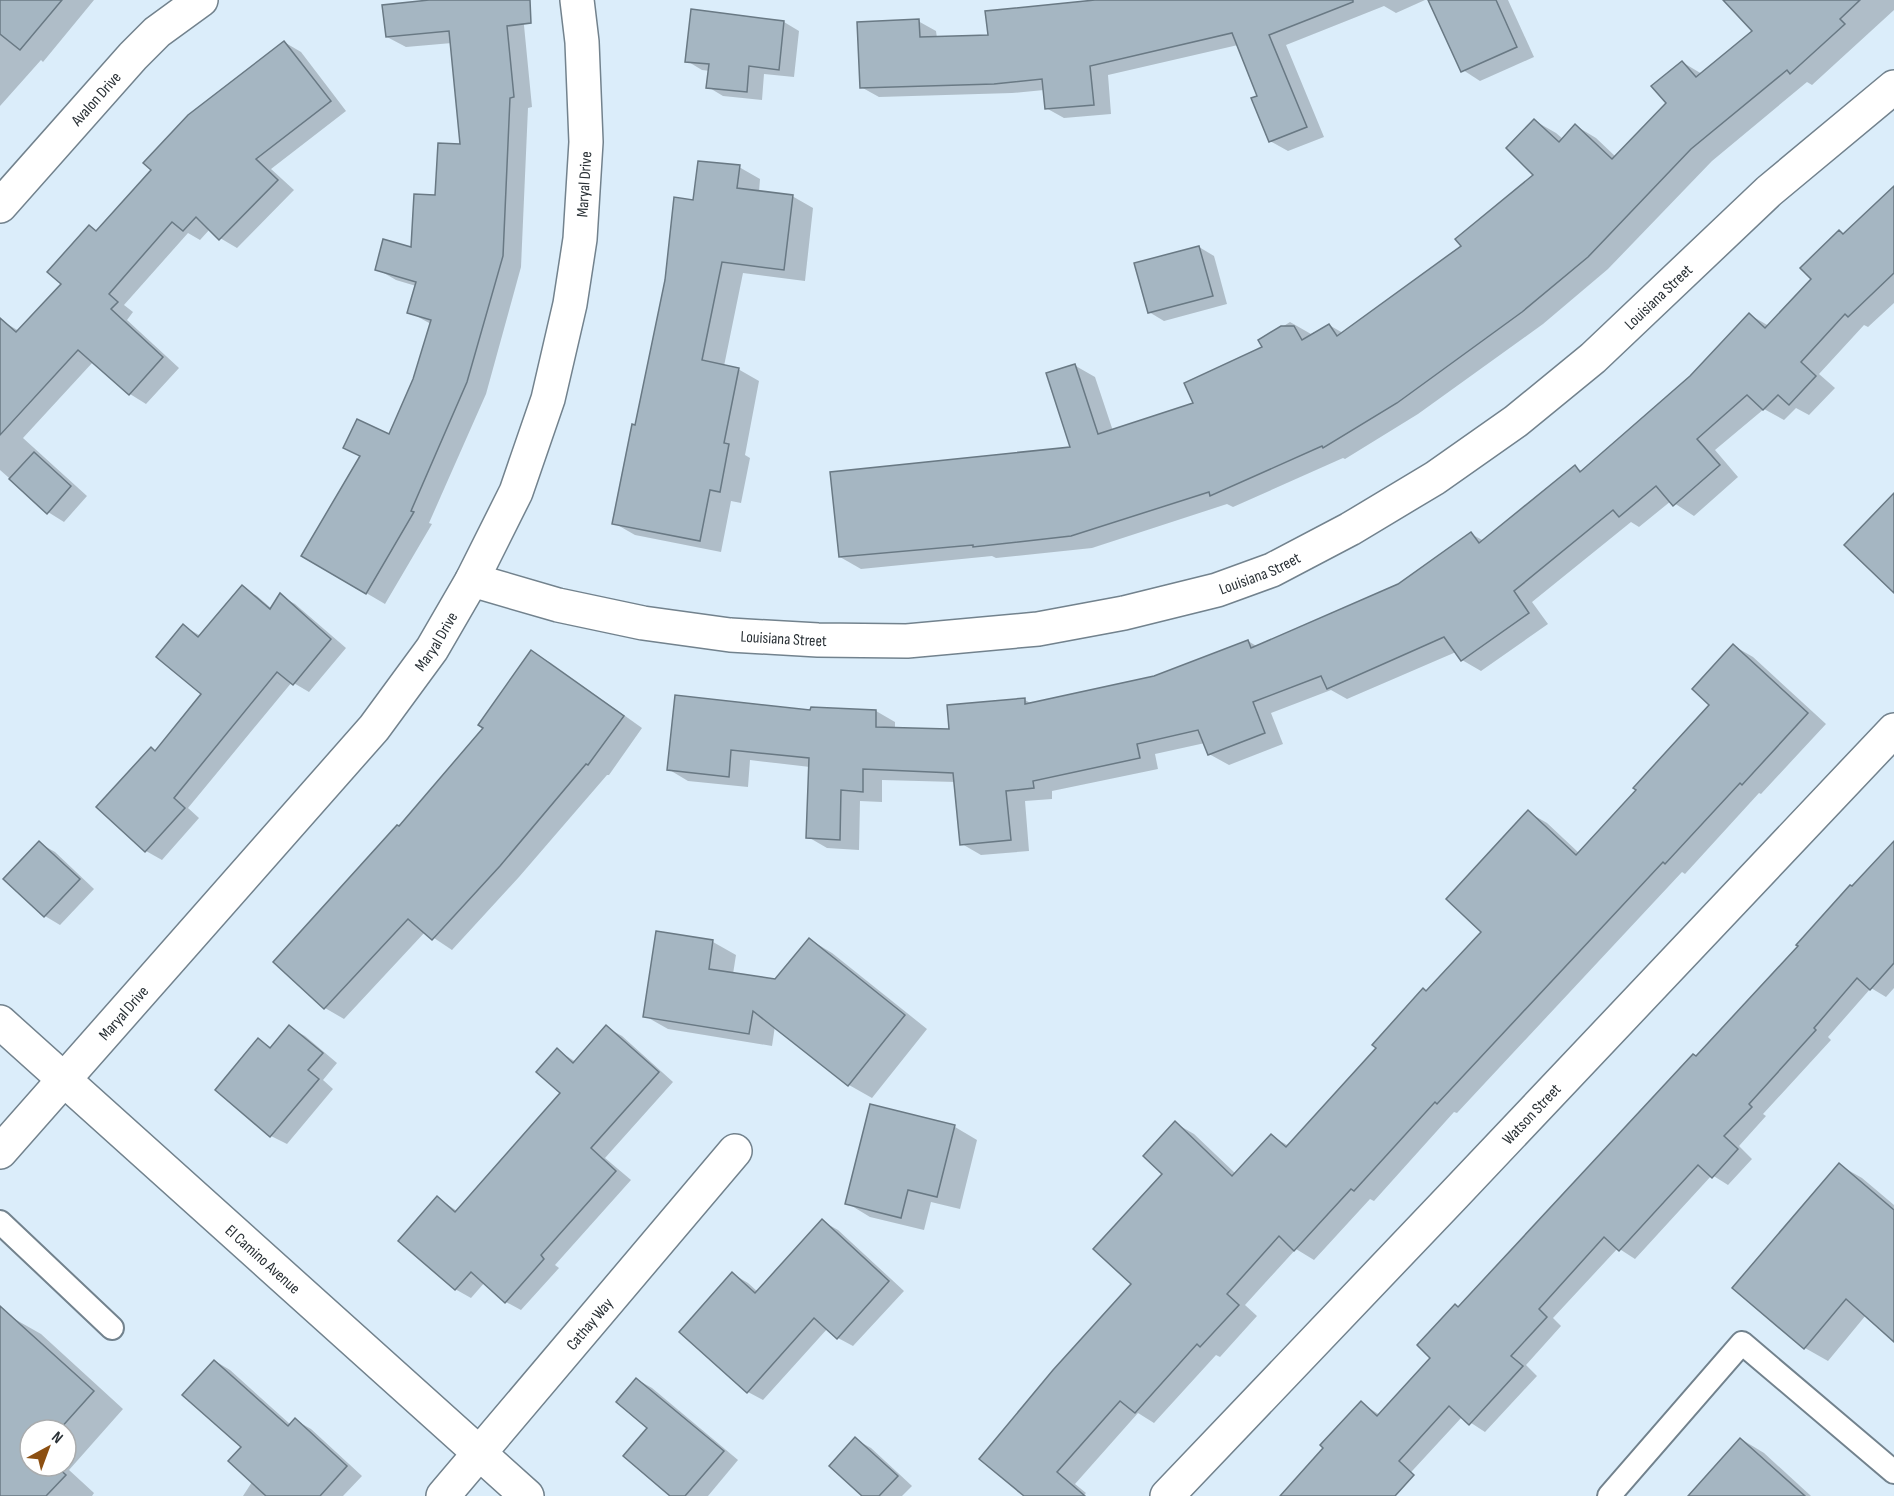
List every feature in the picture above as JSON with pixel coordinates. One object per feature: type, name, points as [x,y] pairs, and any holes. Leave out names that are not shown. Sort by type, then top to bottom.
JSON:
[{"type":"street","name":"Avalon Drive","points":[[0,206],[133,56],[157,32],[201,0]]},
{"type":"street","name":"Maryal Drive","points":[[0,1152],[374,728],[432,650],[472,580],[516,492],[548,399],[570,304],[580,239],[586,142],[578,0]]},
{"type":"street","name":"Louisiana Street","points":[[472,580],[558,605],[643,623],[730,635],[829,640],[907,641],[1038,629],[1125,613],[1217,590],[1272,570],[1350,530],[1435,478],[1516,421],[1593,358],[1769,191],[1894,87]]},
{"type":"street","name":"Watson Street","points":[[1167,1496],[1463,1187],[1894,730]]},
{"type":"street","name":"El Camino Avenue","points":[[0,1022],[527,1496]]},
{"type":"street","name":"Cathay Way","points":[[443,1496],[735,1151]]},
{"type":"lane","points":[[0,1222],[112,1328]]},
{"type":"lane","points":[[1609,1496],[1742,1343],[1894,1472]]},
{"type":"building","points":[[0,0],[62,0],[20,50],[0,34]]},
{"type":"building","points":[[429,0],[530,0],[531,23],[507,26],[514,97],[510,98],[503,256],[467,382],[411,511],[414,512],[366,594],[301,556],[360,456],[343,448],[357,419],[389,434],[413,379],[431,320],[407,313],[416,282],[375,270],[383,239],[411,247],[414,194],[435,195],[438,143],[460,144],[449,31],[386,37],[382,5]]},
{"type":"building","points":[[1095,0],[1353,0],[1353,2],[1269,35],[1307,127],[1269,142],[1251,98],[1257,96],[1232,33],[1090,66],[1094,105],[1045,109],[1042,79],[994,84],[860,88],[857,22],[919,19],[920,37],[988,35],[985,11]]},
{"type":"building","points":[[1428,0],[1496,0],[1517,47],[1461,72]]},
{"type":"building","points":[[1723,0],[1860,0],[1840,19],[1845,24],[1790,74],[1787,70],[1691,149],[1588,257],[1522,312],[1397,403],[1323,448],[1322,446],[1210,496],[1209,492],[1071,536],[973,547],[973,545],[839,557],[830,472],[1070,447],[1046,373],[1075,364],[1098,434],[1193,403],[1184,383],[1262,347],[1258,340],[1281,326],[1294,326],[1302,340],[1329,324],[1337,336],[1461,246],[1455,239],[1533,175],[1506,148],[1534,119],[1559,142],[1575,124],[1612,159],[1666,103],[1651,86],[1682,61],[1696,77],[1752,31]]},
{"type":"building","points":[[691,9],[784,21],[779,70],[749,66],[747,92],[706,88],[709,64],[685,62]]},
{"type":"building","points":[[284,41],[331,101],[256,159],[278,180],[219,240],[196,217],[183,231],[172,222],[109,294],[118,302],[111,309],[163,357],[129,395],[78,350],[0,435],[0,318],[16,332],[61,284],[47,272],[89,225],[96,231],[151,170],[143,163],[188,115]]},
{"type":"building","points":[[698,161],[740,165],[737,188],[793,195],[784,270],[722,262],[702,360],[739,368],[724,443],[729,444],[720,492],[710,490],[700,541],[612,524],[665,280],[674,197],[693,200]]},
{"type":"building","points":[[1894,186],[1894,273],[1848,317],[1845,314],[1801,362],[1816,376],[1789,405],[1778,395],[1763,410],[1747,395],[1697,439],[1720,465],[1673,506],[1656,486],[1619,517],[1613,510],[1514,591],[1529,613],[1461,661],[1444,637],[1327,689],[1321,676],[1253,702],[1265,733],[1208,755],[1198,730],[1137,744],[1140,758],[1033,781],[1034,788],[1006,791],[1011,840],[960,845],[953,773],[863,769],[863,792],[841,790],[840,840],[806,838],[809,758],[731,750],[729,777],[667,770],[675,695],[810,710],[811,707],[876,710],[876,727],[949,729],[947,705],[1025,698],[1025,704],[1154,676],[1248,640],[1251,648],[1398,584],[1471,532],[1479,543],[1575,465],[1580,472],[1690,376],[1749,313],[1765,328],[1811,279],[1800,268],[1839,230],[1843,234]]},
{"type":"building","points":[[1199,246],[1213,296],[1148,313],[1134,263]]},
{"type":"building","points":[[34,452],[71,486],[47,514],[9,479]]},
{"type":"building","points":[[1894,493],[1894,593],[1844,545]]},
{"type":"building","points":[[242,585],[270,609],[280,593],[331,639],[293,685],[277,672],[174,798],[185,808],[145,852],[96,807],[151,747],[155,751],[201,694],[156,657],[183,624],[198,637]]},
{"type":"building","points":[[1733,644],[1808,713],[1742,785],[1740,783],[1665,864],[1663,862],[1437,1104],[1435,1102],[1354,1191],[1351,1189],[1294,1251],[1279,1236],[1227,1294],[1239,1305],[1200,1347],[1197,1344],[1135,1413],[1120,1401],[1057,1472],[1085,1496],[1024,1496],[979,1459],[1053,1370],[1131,1284],[1093,1249],[1162,1174],[1143,1156],[1175,1121],[1232,1176],[1271,1134],[1286,1147],[1376,1048],[1372,1045],[1423,988],[1426,991],[1481,932],[1446,899],[1528,810],[1576,855],[1636,790],[1633,788],[1709,705],[1692,689]]},
{"type":"building","points":[[531,650],[624,716],[588,765],[586,764],[500,866],[432,940],[408,919],[324,1009],[273,962],[397,825],[399,826],[483,728],[478,725]]},
{"type":"building","points":[[39,841],[80,879],[44,917],[3,879]]},
{"type":"building","points":[[1894,841],[1894,963],[1870,990],[1857,978],[1814,1028],[1816,1030],[1749,1104],[1752,1107],[1724,1136],[1738,1149],[1712,1178],[1698,1165],[1619,1251],[1604,1237],[1539,1309],[1547,1317],[1511,1356],[1523,1366],[1469,1425],[1449,1406],[1399,1461],[1414,1475],[1395,1496],[1280,1496],[1323,1448],[1320,1445],[1361,1401],[1377,1416],[1430,1358],[1417,1345],[1455,1304],[1458,1307],[1693,1054],[1696,1056],[1798,946],[1796,945],[1850,885],[1852,886]]},
{"type":"building","points":[[656,931],[713,940],[709,969],[775,979],[809,938],[905,1015],[848,1086],[753,1011],[749,1034],[643,1017]]},
{"type":"building","points":[[289,1025],[323,1053],[308,1070],[319,1079],[270,1137],[215,1090],[258,1038],[270,1048]]},
{"type":"building","points":[[606,1025],[659,1072],[591,1148],[616,1171],[541,1255],[544,1259],[505,1303],[471,1272],[455,1290],[398,1241],[437,1196],[455,1212],[560,1093],[536,1072],[557,1048],[573,1063]]},
{"type":"building","points":[[870,1104],[955,1125],[937,1197],[908,1190],[901,1218],[845,1204]]},
{"type":"building","points":[[1839,1163],[1894,1210],[1894,1342],[1846,1299],[1804,1349],[1732,1288]]},
{"type":"building","points":[[822,1219],[889,1281],[837,1339],[814,1318],[747,1393],[679,1332],[732,1272],[755,1293]]},
{"type":"building","points":[[0,1306],[94,1391],[70,1418],[18,1418],[18,1478],[63,1478],[46,1496],[0,1496]]},
{"type":"building","points":[[214,1360],[288,1426],[295,1418],[347,1466],[320,1496],[266,1496],[228,1461],[241,1447],[182,1395]]},
{"type":"building","points":[[636,1378],[724,1451],[685,1496],[670,1496],[623,1456],[647,1428],[616,1402]]},
{"type":"building","points":[[855,1437],[898,1476],[879,1496],[862,1496],[829,1466]]},
{"type":"building","points":[[1740,1438],[1805,1496],[1688,1496]]}]
